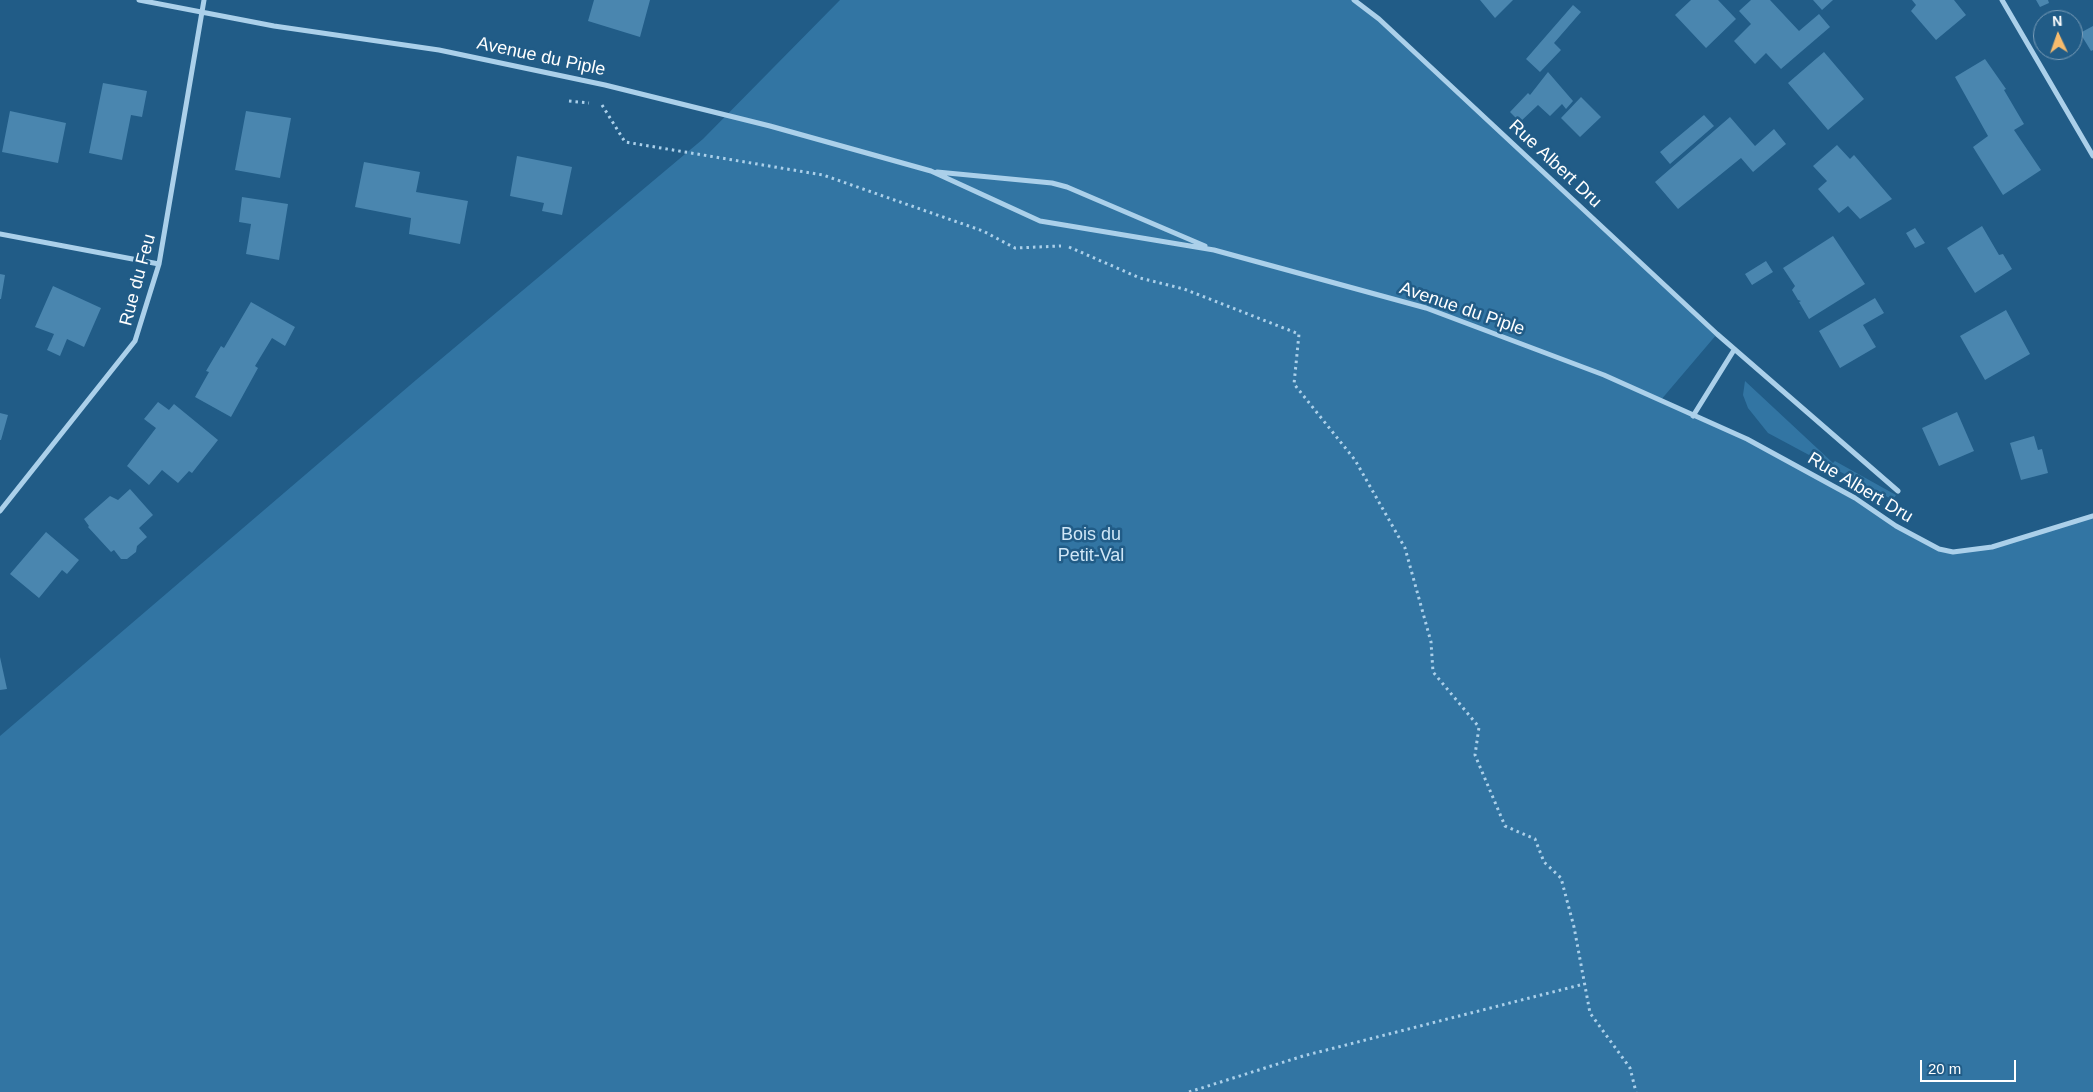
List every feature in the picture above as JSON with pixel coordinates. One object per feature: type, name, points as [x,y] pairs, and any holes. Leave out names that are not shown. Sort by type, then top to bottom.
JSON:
[{"type":"street","name":"Avenue du Piple","points":[[139,0],[274,26],[439,50],[606,85],[770,126],[931,171],[1040,221],[1214,250],[1426,308],[1604,375],[1693,416]]},
{"type":"street","name":"Rue du Feu","points":[[0,511],[135,341],[159,264],[204,0]]},
{"type":"street","name":"Rue Albert Dru","points":[[1354,0],[1379,18],[1734,350],[1898,491]]},
{"type":"street","points":[[2002,0],[2093,156]]},
{"type":"street","name":"Avenue du Piple","points":[[931,171],[1052,183],[1067,187],[1214,250]]},
{"type":"street","points":[[0,234],[159,264]]},
{"type":"street","points":[[1693,416],[1734,350]]},
{"type":"street","name":"Rue Albert Dru","points":[[1693,416],[1747,439],[1855,498],[1896,526],[1946,551],[1972,551],[1992,547],[2093,516]]},
{"type":"path","points":[[569,101],[602,105],[625,142],[823,175],[983,231],[1015,248],[1066,246],[1140,278],[1184,289],[1299,334],[1294,384],[1355,460],[1406,548],[1431,642],[1433,672],[1479,727],[1475,756],[1506,826],[1535,839],[1544,862],[1561,878],[1590,1013],[1630,1068],[1636,1092]]},
{"type":"path","points":[[1189,1092],[1303,1056],[1584,984]]},
{"type":"green space","name":"Bois du Petit-Val","points":[[840,0],[1354,0],[1379,19],[1717,334],[1660,401],[1747,439],[1939,549],[1972,551],[2093,516],[2093,1092],[0,1092],[0,736],[416,380],[703,139]]},
{"type":"green space","points":[[1745,381],[1833,463],[1835,461],[1896,495],[1893,500],[1768,433],[1748,408],[1743,395]]},
{"type":"building","points":[[594,0],[650,0],[640,37],[588,21]]},
{"type":"building","points":[[1480,0],[1513,0],[1495,18]]},
{"type":"building","points":[[1691,0],[1718,0],[1736,19],[1706,48],[1675,15]]},
{"type":"building","points":[[1751,0],[1770,0],[1799,31],[1819,14],[1830,27],[1781,69],[1766,53],[1755,64],[1734,41],[1751,24],[1739,11]]},
{"type":"building","points":[[1813,0],[1833,0],[1822,10]]},
{"type":"building","points":[[1912,0],[1954,0],[1966,15],[1936,40],[1911,11],[1916,5]]},
{"type":"building","points":[[2036,0],[2048,0],[2049,3],[2040,7]]},
{"type":"building","points":[[1573,5],[1581,12],[1554,43],[1561,50],[1540,72],[1526,59]]},
{"type":"building","points":[[2093,26],[2093,50],[2091,51],[2083,38],[2083,31]]},
{"type":"building","points":[[1824,52],[1864,99],[1828,130],[1788,83]]},
{"type":"building","points":[[1985,59],[2006,89],[2004,90],[2024,124],[2014,130],[2041,170],[2003,195],[1973,147],[1988,136],[1955,77]]},
{"type":"building","points":[[1548,72],[1573,101],[1566,109],[1562,104],[1550,116],[1538,105],[1520,122],[1510,112],[1528,93],[1530,95]]},
{"type":"building","points":[[103,83],[147,91],[142,117],[131,115],[122,160],[89,153]]},
{"type":"building","points":[[1581,97],[1601,117],[1580,137],[1561,118]]},
{"type":"building","points":[[10,111],[66,123],[58,163],[2,152]]},
{"type":"building","points":[[246,111],[291,118],[280,178],[235,170]]},
{"type":"building","points":[[1704,115],[1714,126],[1670,164],[1660,152]]},
{"type":"building","points":[[1730,117],[1755,146],[1774,129],[1786,144],[1753,172],[1741,158],[1678,209],[1655,182]]},
{"type":"building","points":[[1837,145],[1850,159],[1854,155],[1892,199],[1860,219],[1848,206],[1839,213],[1818,189],[1827,181],[1813,166]]},
{"type":"building","points":[[517,156],[572,167],[562,215],[542,211],[544,203],[510,196]]},
{"type":"building","points":[[364,162],[420,172],[416,192],[468,201],[460,244],[409,234],[411,218],[355,207]]},
{"type":"building","points":[[242,197],[288,204],[279,260],[246,254],[251,224],[239,222]]},
{"type":"building","points":[[1982,226],[1999,255],[2003,254],[2012,269],[1975,293],[1947,248]]},
{"type":"building","points":[[1915,228],[1925,243],[1915,248],[1906,233]]},
{"type":"building","points":[[1833,236],[1865,284],[1809,319],[1799,302],[1801,301],[1798,300],[1792,290],[1795,286],[1783,268]]},
{"type":"building","points":[[1766,261],[1773,272],[1752,285],[1745,274]]},
{"type":"building","points":[[0,274],[5,275],[1,299],[0,299]]},
{"type":"building","points":[[53,286],[101,308],[84,347],[67,339],[60,356],[47,350],[54,334],[35,327]]},
{"type":"building","points":[[1875,298],[1884,313],[1863,325],[1876,347],[1840,368],[1819,331]]},
{"type":"building","points":[[251,302],[295,327],[285,346],[272,338],[255,366],[258,368],[231,417],[195,397],[209,372],[206,371],[221,346],[224,348]]},
{"type":"building","points":[[2006,310],[2030,354],[1985,380],[1960,336]]},
{"type":"building","points":[[158,402],[169,410],[174,404],[218,440],[192,473],[189,471],[178,483],[162,470],[149,485],[127,466],[156,428],[144,419]]},
{"type":"building","points":[[1957,412],[1974,451],[1939,466],[1922,428]]},
{"type":"building","points":[[0,413],[8,415],[1,440],[0,440]]},
{"type":"building","points":[[2034,436],[2038,450],[2042,449],[2048,473],[2021,480],[2010,443]]},
{"type":"building","points":[[130,489],[153,515],[139,528],[147,537],[137,546],[136,552],[127,559],[121,559],[114,550],[111,552],[88,527],[84,519],[110,496],[118,500]]},
{"type":"building","points":[[46,532],[79,560],[67,574],[62,570],[39,598],[10,574]]},
{"type":"building","points":[[0,657],[7,689],[0,690]]}]
